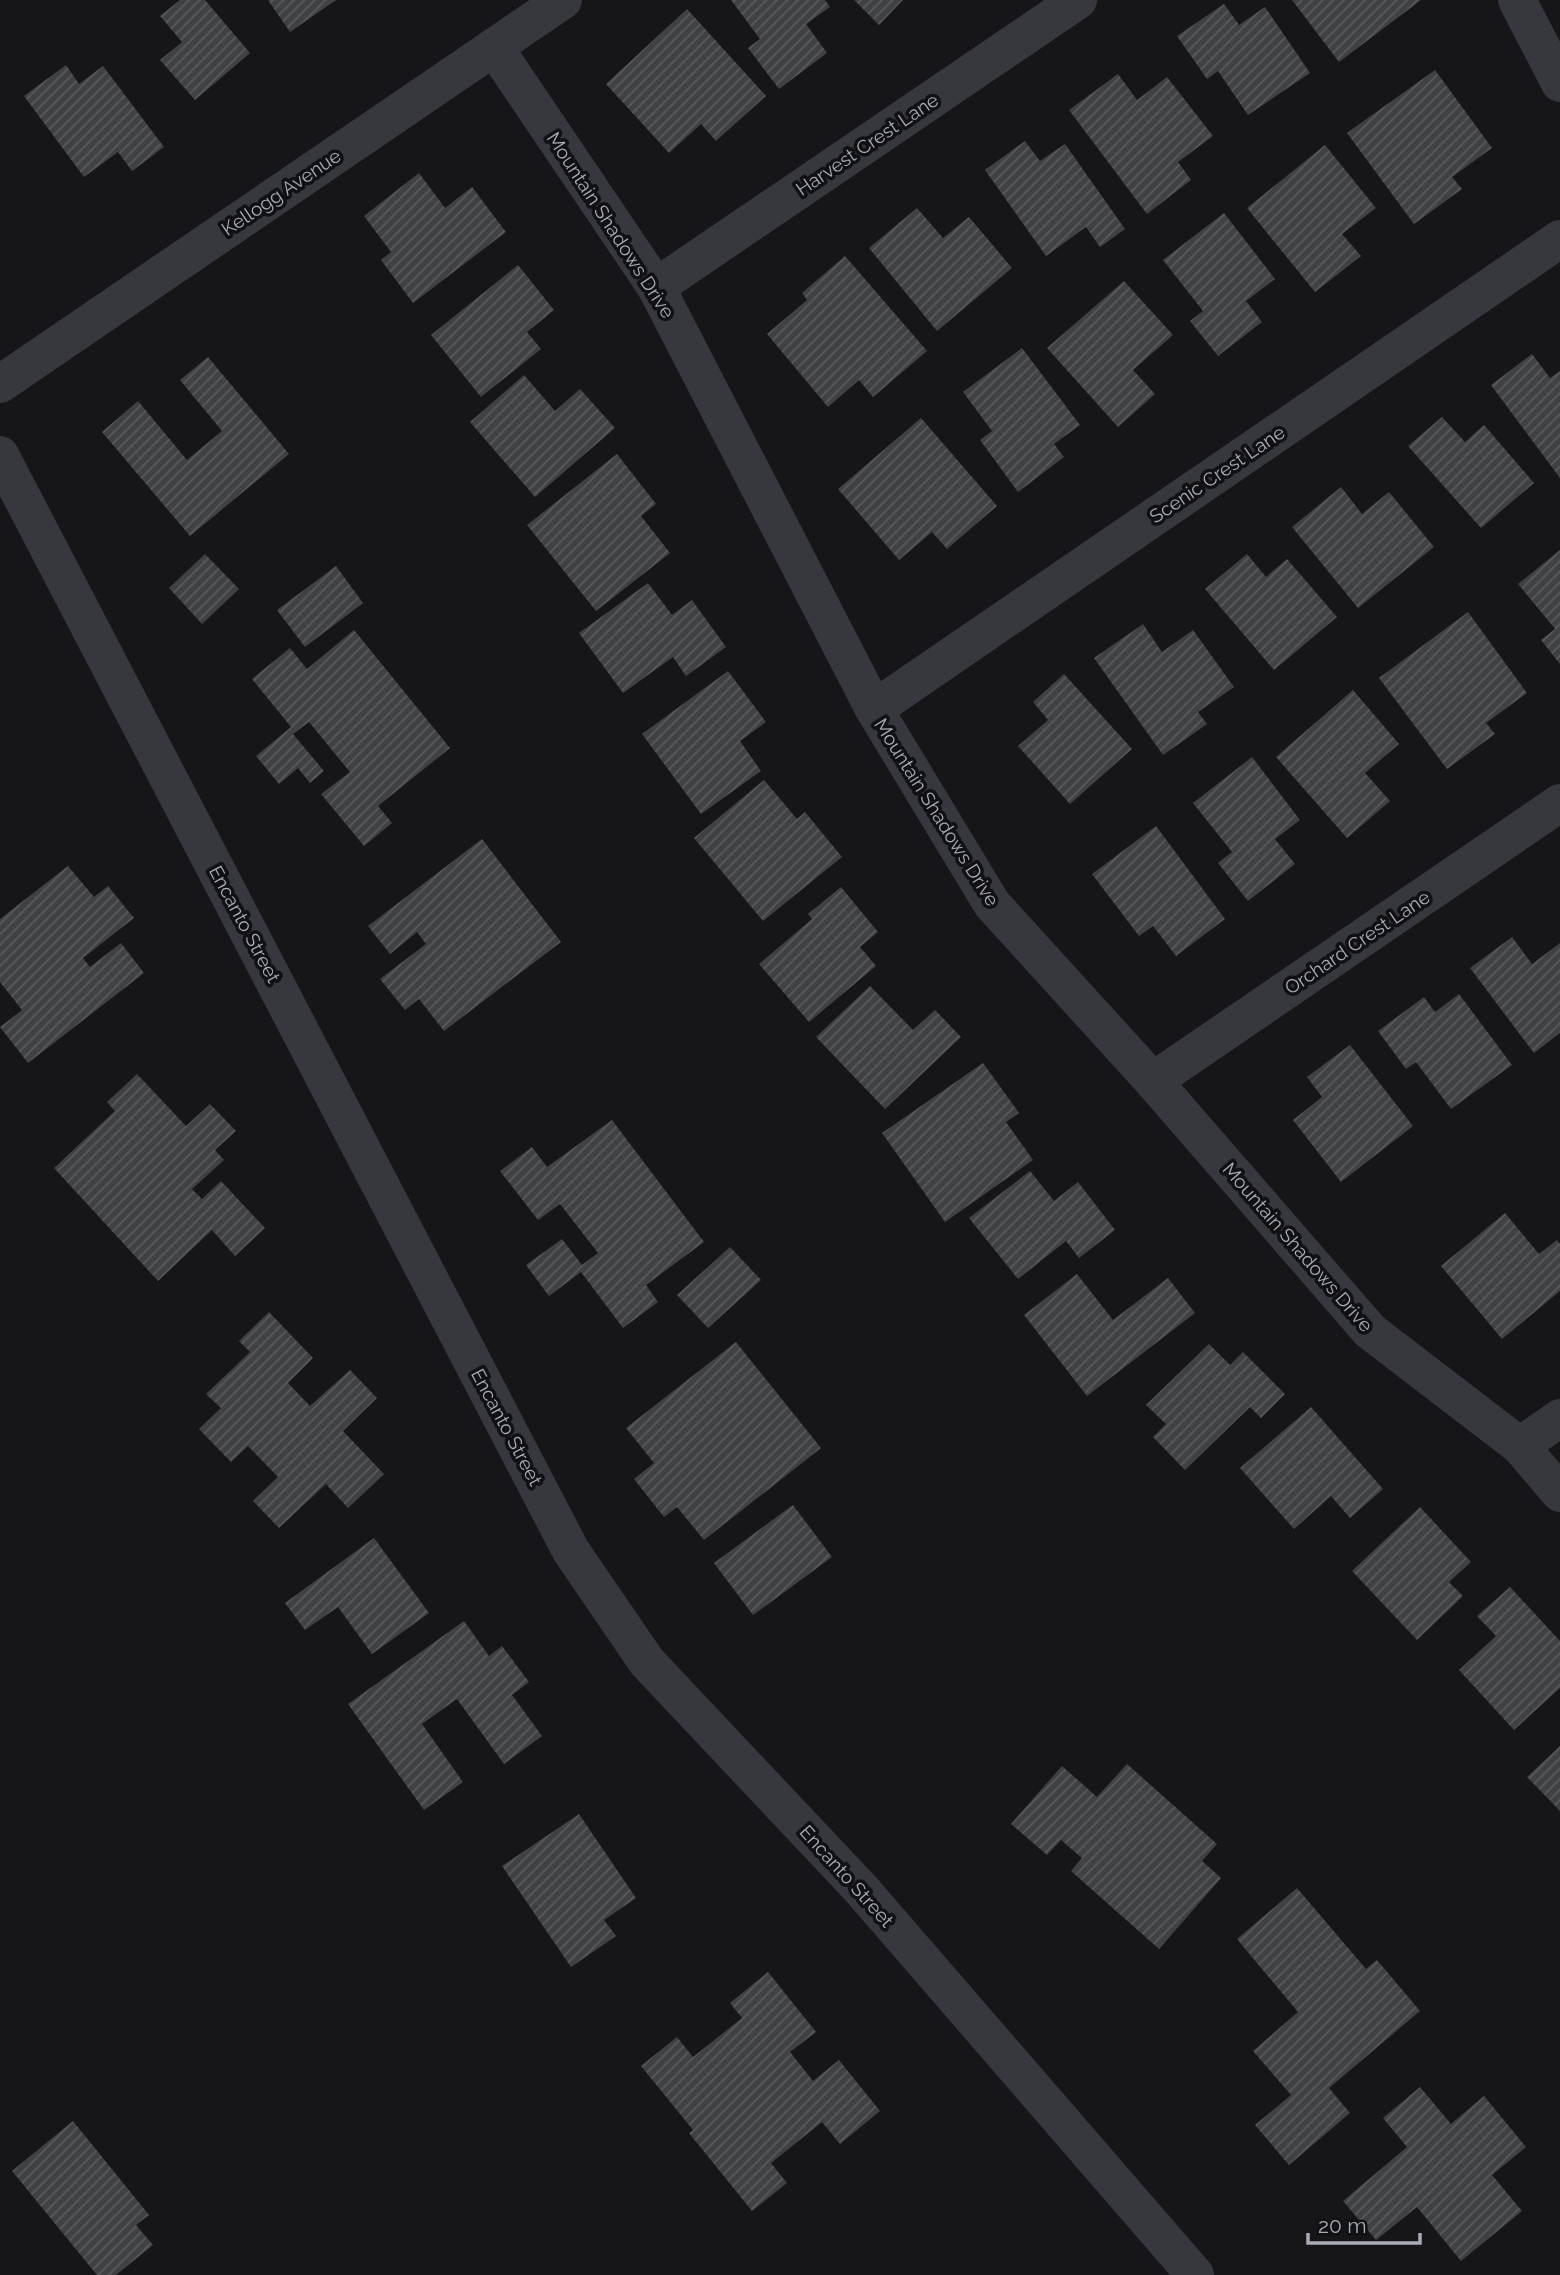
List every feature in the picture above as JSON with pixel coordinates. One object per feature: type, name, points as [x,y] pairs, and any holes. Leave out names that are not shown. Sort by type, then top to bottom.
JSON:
[{"type":"street","name":"Kellogg Avenue","points":[[0,384],[563,0]]},
{"type":"street","name":"Harvest Crest Lane","points":[[656,287],[1078,0]]},
{"type":"street","points":[[1517,0],[1560,83]]},
{"type":"street","name":"Mountain Shadows Drive","points":[[494,47],[656,287],[874,709],[992,904],[1153,1081],[1370,1331],[1520,1446],[1560,1493]]},
{"type":"street","name":"Scenic Crest Lane","points":[[874,709],[1560,239]]},
{"type":"street","name":"Encanto Street","points":[[0,455],[571,1551],[647,1662],[861,1889],[1195,2275]]},
{"type":"street","name":"Orchard Crest Lane","points":[[1153,1081],[1560,803]]},
{"type":"street","points":[[1520,1446],[1560,1418]]},
{"type":"building","points":[[180,0],[205,0],[250,53],[195,100],[160,60],[182,42],[160,16]]},
{"type":"building","points":[[268,0],[336,0],[290,32]]},
{"type":"building","points":[[731,0],[825,0],[830,7],[806,24],[827,53],[779,89],[748,48],[760,39]]},
{"type":"building","points":[[854,0],[903,0],[879,25]]},
{"type":"building","points":[[1292,0],[1421,0],[1339,62]]},
{"type":"building","points":[[1224,4],[1239,25],[1265,7],[1310,73],[1248,115],[1218,71],[1207,79],[1177,36]]},
{"type":"building","points":[[687,9],[766,96],[716,141],[701,124],[669,153],[606,84]]},
{"type":"building","points":[[66,65],[79,84],[103,66],[164,147],[132,171],[118,152],[84,177],[24,96]]},
{"type":"building","points":[[1435,70],[1492,148],[1452,177],[1462,189],[1414,224],[1347,133]]},
{"type":"building","points":[[1118,74],[1137,100],[1167,77],[1213,136],[1178,162],[1191,180],[1147,214],[1069,110]]},
{"type":"building","points":[[1025,141],[1040,161],[1065,144],[1125,229],[1100,247],[1086,227],[1046,256],[985,170]]},
{"type":"building","points":[[1325,145],[1376,208],[1342,234],[1361,256],[1315,292],[1247,208]]},
{"type":"building","points":[[419,173],[445,208],[472,187],[506,232],[413,303],[381,260],[391,252],[364,216]]},
{"type":"building","points":[[917,208],[943,238],[969,217],[1012,268],[937,331],[869,248]]},
{"type":"building","points":[[1224,213],[1275,279],[1246,301],[1262,322],[1218,356],[1190,321],[1203,311],[1163,260]]},
{"type":"building","points":[[845,256],[927,351],[873,397],[859,380],[828,407],[767,334],[807,300],[802,293]]},
{"type":"building","points":[[518,265],[554,310],[527,332],[541,349],[481,397],[431,335]]},
{"type":"building","points":[[1124,281],[1173,335],[1133,370],[1155,394],[1118,427],[1047,348]]},
{"type":"building","points":[[1022,348],[1080,425],[1054,444],[1064,457],[1018,492],[980,440],[992,431],[963,392]]},
{"type":"building","points":[[1532,354],[1550,378],[1560,371],[1560,478],[1491,385]]},
{"type":"building","points":[[208,357],[289,454],[190,536],[102,432],[138,401],[187,460],[222,431],[180,380]]},
{"type":"building","points":[[524,375],[555,411],[580,389],[615,428],[535,497],[470,422]]},
{"type":"building","points":[[1442,417],[1465,442],[1484,425],[1534,483],[1481,528],[1408,446]]},
{"type":"building","points":[[921,418],[997,506],[947,549],[932,532],[899,560],[838,489]]},
{"type":"building","points":[[617,454],[656,504],[641,516],[670,553],[596,611],[527,525]]},
{"type":"building","points":[[1341,487],[1362,514],[1389,492],[1434,547],[1358,608],[1292,527]]},
{"type":"building","points":[[1560,550],[1560,664],[1541,640],[1555,629],[1518,584]]},
{"type":"building","points":[[205,554],[239,589],[202,624],[169,588]]},
{"type":"building","points":[[1247,554],[1266,577],[1287,559],[1337,617],[1274,670],[1205,589]]},
{"type":"building","points":[[336,566],[363,603],[305,647],[277,610]]},
{"type":"building","points":[[648,583],[672,615],[692,600],[726,647],[686,676],[673,657],[623,693],[579,633]]},
{"type":"building","points":[[1468,612],[1527,693],[1486,723],[1495,734],[1447,769],[1379,678]]},
{"type":"building","points":[[1143,624],[1162,652],[1193,630],[1234,687],[1198,712],[1207,724],[1163,755],[1094,658]]},
{"type":"building","points":[[354,630],[450,748],[378,806],[392,823],[364,846],[321,794],[350,772],[309,722],[293,734],[324,771],[310,783],[298,768],[279,784],[256,756],[291,727],[252,679],[290,648],[307,669]]},
{"type":"building","points":[[728,671],[766,722],[740,741],[761,771],[701,814],[642,734]]},
{"type":"building","points":[[1064,674],[1132,749],[1070,804],[1018,746],[1048,720],[1033,702]]},
{"type":"building","points":[[1353,690],[1399,744],[1365,773],[1390,801],[1347,838],[1276,757]]},
{"type":"building","points":[[1252,757],[1300,820],[1275,839],[1295,864],[1248,901],[1218,863],[1232,852],[1193,803]]},
{"type":"building","points":[[764,780],[797,819],[805,812],[842,857],[763,921],[694,838]]},
{"type":"building","points":[[1156,826],[1225,919],[1176,956],[1153,926],[1139,936],[1092,874]]},
{"type":"building","points":[[482,839],[561,942],[444,1031],[419,999],[405,1010],[380,979],[426,944],[417,932],[390,954],[368,926]]},
{"type":"building","points":[[68,866],[94,897],[108,886],[134,918],[83,958],[90,967],[121,943],[144,973],[28,1063],[0,1027],[22,1010],[0,982],[0,919]]},
{"type":"building","points":[[841,887],[878,932],[860,947],[876,966],[809,1022],[759,964],[812,919],[808,914]]},
{"type":"building","points":[[1512,937],[1532,964],[1560,943],[1560,1033],[1534,1053],[1470,968]]},
{"type":"building","points":[[870,986],[913,1030],[935,1010],[961,1037],[885,1109],[816,1037]]},
{"type":"building","points":[[1459,994],[1512,1065],[1451,1109],[1416,1062],[1406,1069],[1378,1031],[1424,997],[1435,1012]]},
{"type":"building","points":[[1350,1045],[1413,1126],[1341,1182],[1293,1120],[1322,1097],[1307,1077]]},
{"type":"building","points":[[983,1063],[1019,1113],[1006,1122],[1033,1160],[945,1222],[882,1133]]},
{"type":"building","points":[[137,1074],[186,1126],[210,1104],[236,1131],[215,1150],[224,1160],[192,1189],[202,1199],[221,1181],[265,1228],[235,1256],[212,1230],[158,1281],[54,1168],[115,1111],[107,1102]]},
{"type":"building","points":[[612,1120],[704,1242],[646,1285],[658,1302],[623,1328],[581,1272],[549,1296],[526,1265],[562,1239],[582,1265],[598,1253],[560,1204],[538,1220],[500,1171],[532,1147],[547,1167]]},
{"type":"building","points":[[1030,1171],[1054,1201],[1078,1182],[1115,1230],[1079,1258],[1066,1241],[1018,1279],[969,1218]]},
{"type":"building","points":[[1505,1213],[1539,1254],[1557,1240],[1560,1244],[1560,1291],[1502,1339],[1441,1266]]},
{"type":"building","points":[[730,1247],[761,1280],[708,1328],[677,1295]]},
{"type":"building","points":[[1077,1274],[1113,1320],[1168,1278],[1195,1313],[1087,1396],[1024,1315]]},
{"type":"building","points":[[269,1312],[313,1358],[288,1383],[310,1406],[350,1370],[377,1398],[343,1431],[384,1474],[348,1508],[326,1484],[279,1528],[253,1501],[278,1477],[248,1446],[231,1462],[199,1429],[221,1408],[206,1394],[250,1352],[239,1341]]},
{"type":"building","points":[[736,1342],[821,1448],[704,1540],[677,1507],[664,1517],[634,1479],[654,1463],[626,1428]]},
{"type":"building","points":[[1209,1344],[1230,1365],[1243,1352],[1285,1394],[1261,1418],[1250,1407],[1185,1470],[1153,1437],[1166,1424],[1146,1405]]},
{"type":"building","points":[[1311,1407],[1383,1489],[1350,1518],[1331,1496],[1294,1529],[1240,1468]]},
{"type":"building","points":[[793,1505],[832,1557],[753,1615],[714,1563]]},
{"type":"building","points":[[1420,1507],[1471,1562],[1449,1582],[1463,1596],[1417,1640],[1352,1571]]},
{"type":"building","points":[[374,1538],[429,1613],[372,1654],[338,1607],[305,1630],[285,1603]]},
{"type":"building","points":[[1510,1587],[1560,1641],[1560,1688],[1514,1730],[1459,1670],[1496,1636],[1477,1616]]},
{"type":"building","points":[[464,1621],[489,1656],[502,1646],[529,1682],[512,1695],[542,1736],[504,1764],[457,1699],[422,1724],[463,1782],[424,1810],[348,1704]]},
{"type":"building","points":[[1560,1746],[1560,1811],[1527,1777]]},
{"type":"building","points":[[1127,1764],[1217,1844],[1202,1861],[1221,1878],[1159,1949],[1071,1871],[1082,1858],[1061,1840],[1047,1855],[1011,1824],[1062,1766],[1097,1797]]},
{"type":"building","points":[[579,1814],[636,1898],[604,1920],[616,1936],[571,1967],[502,1866]]},
{"type":"building","points":[[1297,1888],[1366,1969],[1377,1960],[1420,2011],[1329,2088],[1350,2113],[1289,2165],[1255,2125],[1291,2095],[1253,2051],[1298,2012],[1237,1939]]},
{"type":"building","points":[[768,1972],[816,2032],[790,2052],[813,2081],[839,2060],[880,2111],[840,2144],[822,2122],[771,2163],[787,2183],[752,2211],[689,2133],[693,2130],[641,2066],[677,2037],[693,2057],[742,2018],[730,2003]]},
{"type":"building","points":[[1420,2087],[1451,2124],[1484,2096],[1526,2147],[1492,2175],[1522,2211],[1461,2261],[1417,2207],[1376,2240],[1343,2201],[1407,2147],[1383,2118]]},
{"type":"building","points":[[73,2121],[149,2215],[136,2225],[153,2245],[116,2275],[97,2275],[12,2171]]}]
